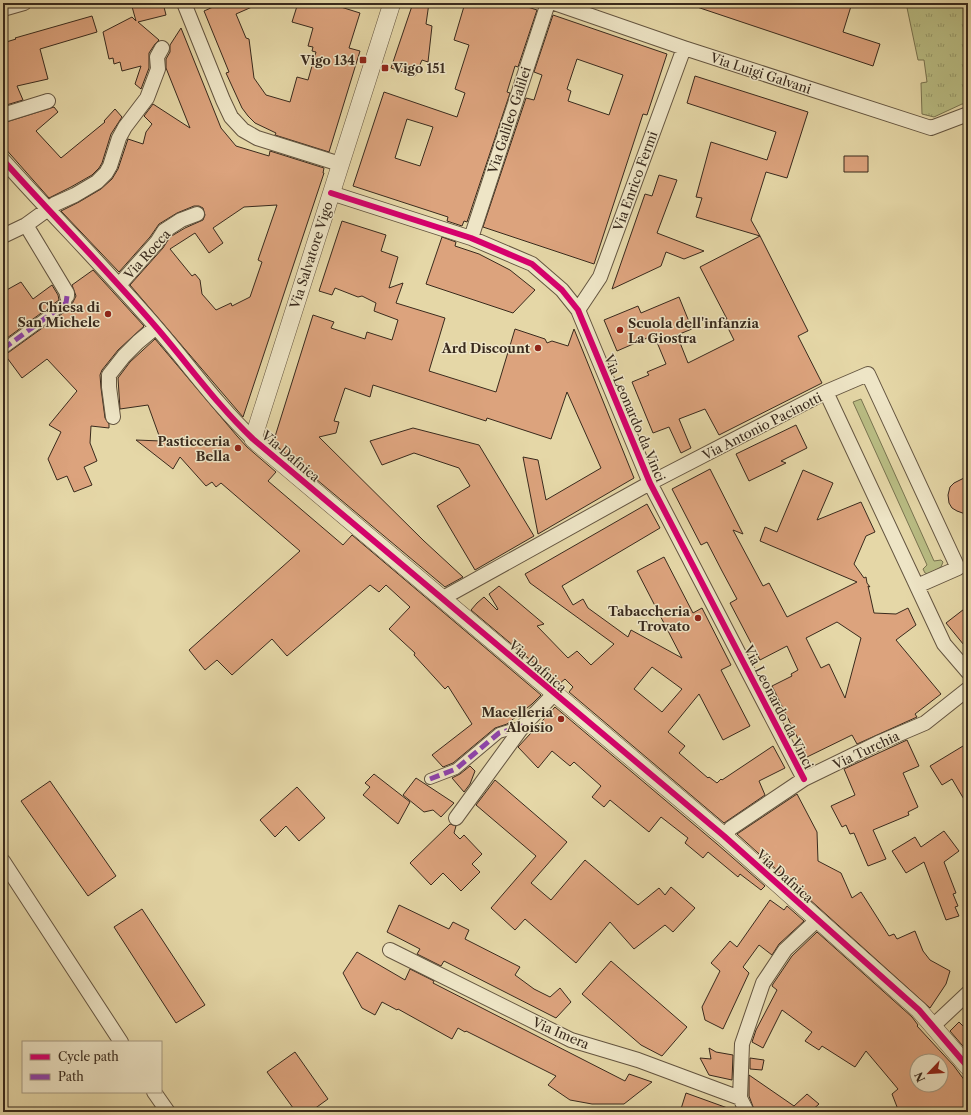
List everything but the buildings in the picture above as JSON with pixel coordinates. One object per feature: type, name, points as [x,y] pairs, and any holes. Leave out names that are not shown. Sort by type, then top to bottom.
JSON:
[{"type":"street","points":[[3,9],[24,3]]},
{"type":"street","points":[[184,3],[223,100],[231,117],[243,130],[257,138],[340,164]]},
{"type":"street","name":"Via Salvatore Vigo","points":[[253,439],[392,3]]},
{"type":"street","name":"Via Galileo Galilei","points":[[471,238],[548,3]]},
{"type":"street","name":"Via Luigi Galvani","points":[[554,3],[684,48],[931,128],[968,114]]},
{"type":"street","points":[[3,236],[23,227],[51,207],[76,195],[97,182],[106,173],[110,166],[119,138],[125,127],[147,98],[158,69],[157,57],[162,48]]},
{"type":"street","name":"Via Enrico Fermi","points":[[578,310],[600,277],[684,48]]},
{"type":"street","points":[[3,115],[48,101]]},
{"type":"street","name":"Via Dafnica","points":[[3,160],[51,207],[156,327],[234,421],[253,439],[724,836],[919,1010],[968,1067]]},
{"type":"street","name":"Via Leonardo da Vinci","points":[[331,193],[471,238],[532,264],[562,290],[578,310],[650,483],[804,779]]},
{"type":"street","name":"Via Rocca","points":[[119,285],[157,242],[164,231],[181,220],[197,214]]},
{"type":"street","points":[[3,349],[66,303],[67,293],[23,227]]},
{"type":"street","points":[[113,416],[109,375],[124,356],[156,327]]},
{"type":"street","points":[[826,392],[868,374],[958,568],[917,586]]},
{"type":"street","name":"Via Antonio Pacinotti","points":[[443,598],[650,483],[826,392],[944,644],[968,672]]},
{"type":"street","name":"Via Turchia","points":[[724,836],[731,828],[804,779],[878,743],[925,723],[968,689]]},
{"type":"street","points":[[456,818],[523,726],[554,694]]},
{"type":"street","points":[[430,779],[456,769],[499,733],[523,726]]},
{"type":"street","points":[[3,861],[120,1041]]},
{"type":"street","points":[[747,1112],[740,1098],[742,1044],[764,983],[784,950],[818,920]]},
{"type":"street","name":"Via Imera","points":[[390,950],[572,1040],[638,1060],[740,1098]]},
{"type":"street","points":[[933,1026],[968,993]]},
{"type":"street","points":[[155,1093],[168,1112]]},
{"type":"green space","points":[[906,3],[968,3],[968,104],[962,104],[934,117],[922,114],[921,83],[927,82],[924,60],[918,60]]},
{"type":"green space","points":[[861,399],[934,561],[941,560],[943,562],[941,567],[928,574],[925,573],[923,569],[927,565],[853,402]]},
{"type":"marked path","points":[[3,349],[66,303],[67,296]]},
{"type":"marked path","points":[[430,779],[456,769],[499,733],[523,726]]},
{"type":"cycle path","points":[[3,160],[137,306],[215,398],[253,439],[724,836],[919,1010],[968,1067]]},
{"type":"cycle path","points":[[331,193],[471,238],[532,264],[562,290],[578,310],[650,483],[804,779]]},
{"type":"place","name":"Vigo 134","points":[[363,60]]},
{"type":"place","name":"Vigo 151","points":[[385,68]]},
{"type":"place","name":"Chiesa di San Michele","points":[[108,314]]},
{"type":"place","name":"Scuola dell'infanzia La Giostra","points":[[620,330]]},
{"type":"place","name":"Ard Discount","points":[[538,348]]},
{"type":"place","name":"Pasticceria Bella","points":[[238,448]]},
{"type":"place","name":"Tabaccheria Trovato","points":[[698,618]]},
{"type":"place","name":"Macelleria Aloisio","points":[[561,719]]}]
